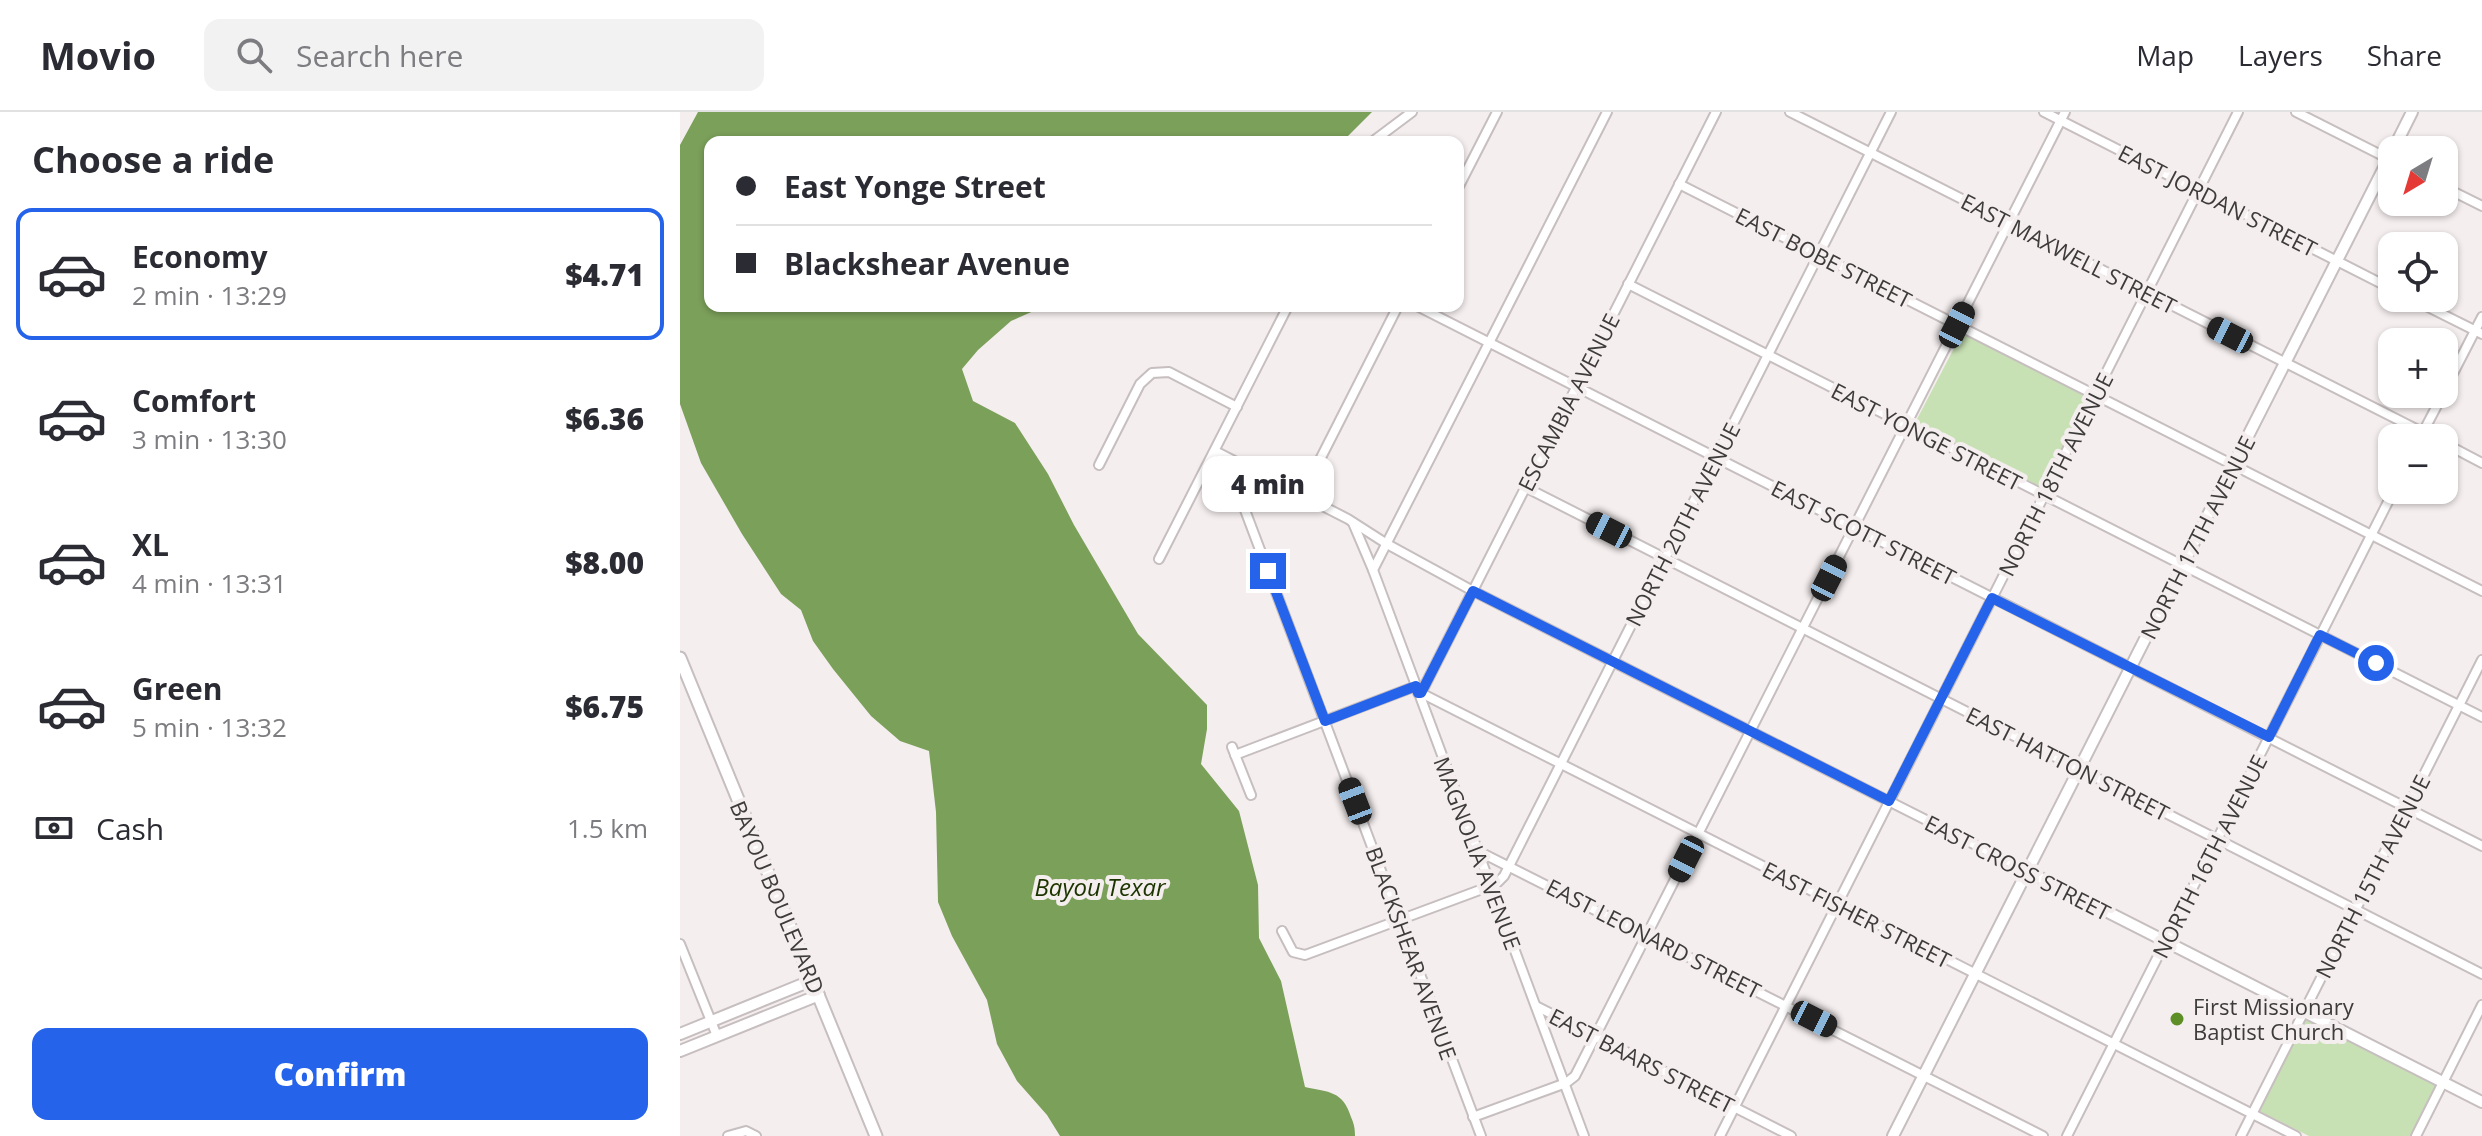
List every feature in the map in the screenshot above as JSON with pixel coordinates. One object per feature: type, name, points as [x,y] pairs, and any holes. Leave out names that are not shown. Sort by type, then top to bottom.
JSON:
[{"type":"main road","name":"BAYOU BOULEVARD","points":[[680,659],[876,1136]]},
{"type":"street","points":[[1380,136],[1412,112]]},
{"type":"street","points":[[1464,176],[1497,112]]},
{"type":"street","points":[[1373,570],[1607,112]]},
{"type":"street","name":"ESCAMBIA AVENUE","points":[[1418,691],[1473,591],[1716,112]]},
{"type":"street","name":"EAST MAXWELL STREET","points":[[1790,112],[2401,424]]},
{"type":"street","name":"NORTH 20TH AVENUE","points":[[1282,931],[1293,952],[1305,955],[1501,881],[1891,112]]},
{"type":"street","name":"EAST JORDAN STREET","points":[[2044,112],[2062,116],[2378,282]]},
{"type":"street","name":"NORTH 18TH AVENUE","points":[[1720,1136],[2238,112]]},
{"type":"street","points":[[2296,112],[2378,149]]},
{"type":"street","name":"NORTH 17TH AVENUE","points":[[2400,136],[2412,112]]},
{"type":"street","points":[[1473,1117],[1565,1083],[1575,1076],[2062,116]]},
{"type":"street","name":"NORTH 17TH AVENUE","points":[[1893,1136],[2378,181]]},
{"type":"street","name":"EAST BOBE STREET","points":[[1679,184],[2482,591]]},
{"type":"street","points":[[2458,194],[2482,206]]},
{"type":"street","name":"EAST YONGE STREET","points":[[1628,284],[2482,717]]},
{"type":"street","points":[[1159,559],[1285,312]]},
{"type":"street","points":[[1302,495],[1395,312]]},
{"type":"street","name":"EAST SCOTT STREET","points":[[1429,312],[2482,846]]},
{"type":"street","points":[[2438,312],[2478,332]]},
{"type":"street","points":[[2458,367],[2478,332],[2482,317]]},
{"type":"street","points":[[1099,465],[1140,384],[1152,373],[1169,372],[1237,407]]},
{"type":"street","points":[[2458,450],[2482,463]]},
{"type":"street","name":"EAST CROSS STREET","points":[[1215,451],[1348,519],[1473,591],[2482,1102]]},
{"type":"street","name":"BLACKSHEAR AVENUE","points":[[1225,456],[1481,1136]]},
{"type":"street","name":"EAST HATTON STREET","points":[[1525,487],[2482,974]]},
{"type":"street","name":"NORTH 16TH AVENUE","points":[[2067,1136],[2387,504]]},
{"type":"street","name":"MAGNOLIA AVENUE","points":[[1348,519],[1357,528],[1584,1136]]},
{"type":"street","name":"NORTH 15TH AVENUE","points":[[2241,1136],[2482,660]]},
{"type":"street","points":[[1251,795],[1234,751],[1418,691]]},
{"type":"street","name":"EAST FISHER STREET","points":[[1418,691],[2296,1136]]},
{"type":"street","name":"EAST LEONARD STREET","points":[[1478,851],[2043,1136]]},
{"type":"street","points":[[680,944],[717,1036]]},
{"type":"street","points":[[680,1034],[813,980]]},
{"type":"street","points":[[680,1051],[819,995]]},
{"type":"street","points":[[2416,1136],[2482,1005]]},
{"type":"street","name":"EAST BAARS STREET","points":[[1536,1006],[1791,1136]]},
{"type":"street","points":[[728,1136],[746,1131],[756,1136]]},
{"type":"shaded area","points":[[1962,333],[2089,398],[2043,490],[1915,423]]},
{"type":"shaded area","points":[[2306,1017],[2436,1085],[2410,1136],[2309,1136],[2259,1111]]},
{"type":"water","name":"Bayou Texar","points":[[698,112],[1372,112],[1348,136],[704,136],[704,312],[1031,312],[1011,321],[962,369],[973,401],[1015,423],[1048,474],[1138,634],[1207,705],[1207,729],[1201,764],[1239,811],[1258,885],[1259,938],[1281,981],[1305,1087],[1339,1097],[1348,1108],[1355,1136],[1060,1136],[1047,1115],[1017,1081],[997,1044],[987,1000],[952,936],[938,902],[936,812],[929,751],[900,741],[871,716],[833,669],[813,641],[801,610],[781,594],[701,463],[680,404],[680,145]]},
{"type":"place","name":"First Missionary Baptist Church","points":[[2177,1019]]},
{"type":"route","points":[[1268,571],[1325,721],[1416,686],[1418,693],[1421,693],[1473,591],[1889,801],[1992,598],[2269,737],[2320,635],[2376,663]]}]
